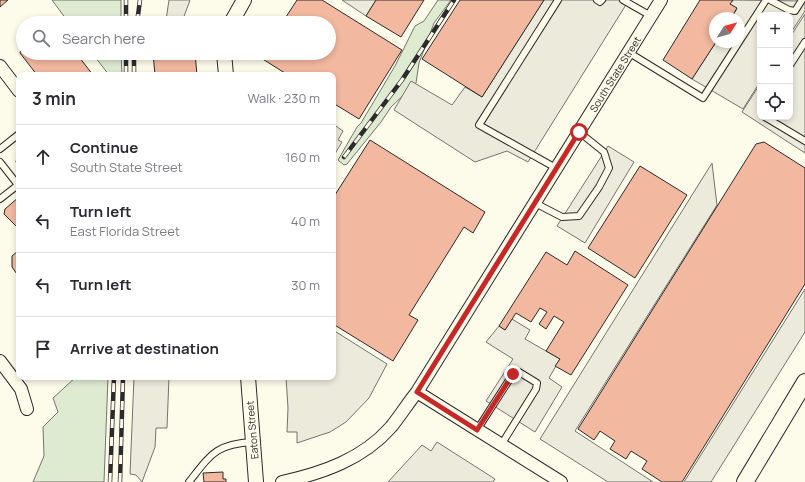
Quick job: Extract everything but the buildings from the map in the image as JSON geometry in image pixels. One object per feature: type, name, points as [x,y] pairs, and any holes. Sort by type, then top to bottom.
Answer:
[{"type":"main road","points":[[745,482],[805,382]]},
{"type":"street","points":[[234,16],[244,0]]},
{"type":"street","name":"South State Street","points":[[282,482],[328,470],[364,450],[379,439],[391,426],[417,392],[661,0]]},
{"type":"street","points":[[225,60],[226,72]]},
{"type":"street","points":[[0,66],[16,86]]},
{"type":"street","points":[[0,361],[21,389],[27,409]]},
{"type":"street","name":"Eaton Street","points":[[248,380],[256,482]]},
{"type":"street","points":[[417,392],[561,482]]},
{"type":"lane","points":[[556,168],[479,125],[558,0]]},
{"type":"lane","points":[[597,0],[600,2],[602,0]]},
{"type":"lane","points":[[623,0],[651,16]]},
{"type":"lane","points":[[745,33],[766,0]]},
{"type":"lane","points":[[770,0],[789,10],[795,11],[802,0]]},
{"type":"lane","points":[[793,61],[805,42]]},
{"type":"lane","points":[[628,52],[703,98],[735,48]]},
{"type":"lane","points":[[770,120],[805,141]]},
{"type":"lane","points":[[535,202],[562,217],[579,216],[599,187],[609,168],[608,160],[604,152],[579,132]]},
{"type":"lane","points":[[0,149],[16,136]]},
{"type":"lane","points":[[0,162],[16,182]]},
{"type":"lane","points":[[0,199],[16,187]]},
{"type":"lane","points":[[477,430],[513,374],[519,372],[537,383],[536,389],[501,445]]},
{"type":"lane","points":[[189,482],[214,452],[234,444],[253,442]]},
{"type":"green space","points":[[52,0],[121,0],[121,16],[64,16]]},
{"type":"green space","points":[[438,0],[451,0],[434,23],[419,63],[416,83],[391,107],[381,122],[347,164],[344,165],[338,160],[395,66],[415,26],[424,21]]},
{"type":"green space","points":[[97,60],[121,60],[122,72],[107,72]]},
{"type":"green space","points":[[73,380],[108,380],[104,482],[33,482],[44,456],[43,427],[58,412],[53,398]]},
{"type":"shaded area","points":[[169,0],[190,0],[184,16],[167,16]]},
{"type":"shaded area","points":[[342,0],[376,0],[366,16]]},
{"type":"shaded area","points":[[544,0],[629,0],[528,162],[507,151],[475,162],[394,110],[411,81],[452,105],[465,87],[482,97]]},
{"type":"shaded area","points":[[733,0],[805,1],[805,11],[793,29],[793,12],[757,12],[757,87],[743,109],[692,79],[712,48],[745,48],[745,12],[735,12],[737,9],[730,4]]},
{"type":"shaded area","points":[[805,14],[805,153],[742,112],[757,89],[757,120],[793,120],[793,32]]},
{"type":"shaded area","points":[[336,126],[343,131],[338,140],[342,142],[336,152]]},
{"type":"shaded area","points":[[608,146],[634,162],[585,243],[557,226]]},
{"type":"shaded area","points":[[712,163],[717,205],[575,431],[653,482],[608,482],[540,439]]},
{"type":"shaded area","points":[[805,289],[805,332],[711,482],[684,482]]},
{"type":"shaded area","points":[[512,319],[530,330],[525,339],[560,359],[549,378],[562,387],[535,432],[486,401],[513,359],[486,342],[499,326],[505,330]]},
{"type":"shaded area","points":[[336,332],[387,364],[369,398],[346,422],[330,432],[297,443],[297,432],[287,432],[288,408],[286,380],[336,380]]},
{"type":"shaded area","points":[[134,380],[169,380],[167,428],[156,428],[155,447],[142,482],[136,475],[130,474]]},
{"type":"shaded area","points":[[437,442],[495,479],[493,482],[388,482],[422,445],[431,451]]},
{"type":"railway","points":[[126,0],[126,16]]},
{"type":"railway","points":[[138,16],[140,0]]},
{"type":"railway","points":[[344,157],[402,80],[454,0]]},
{"type":"railway","points":[[126,60],[126,72]]},
{"type":"railway","points":[[134,60],[134,72]]},
{"type":"railway","points":[[110,482],[114,380]]},
{"type":"railway","points":[[120,482],[123,380]]},
{"type":"route","points":[[513,374],[477,430],[417,392],[579,132]]}]
